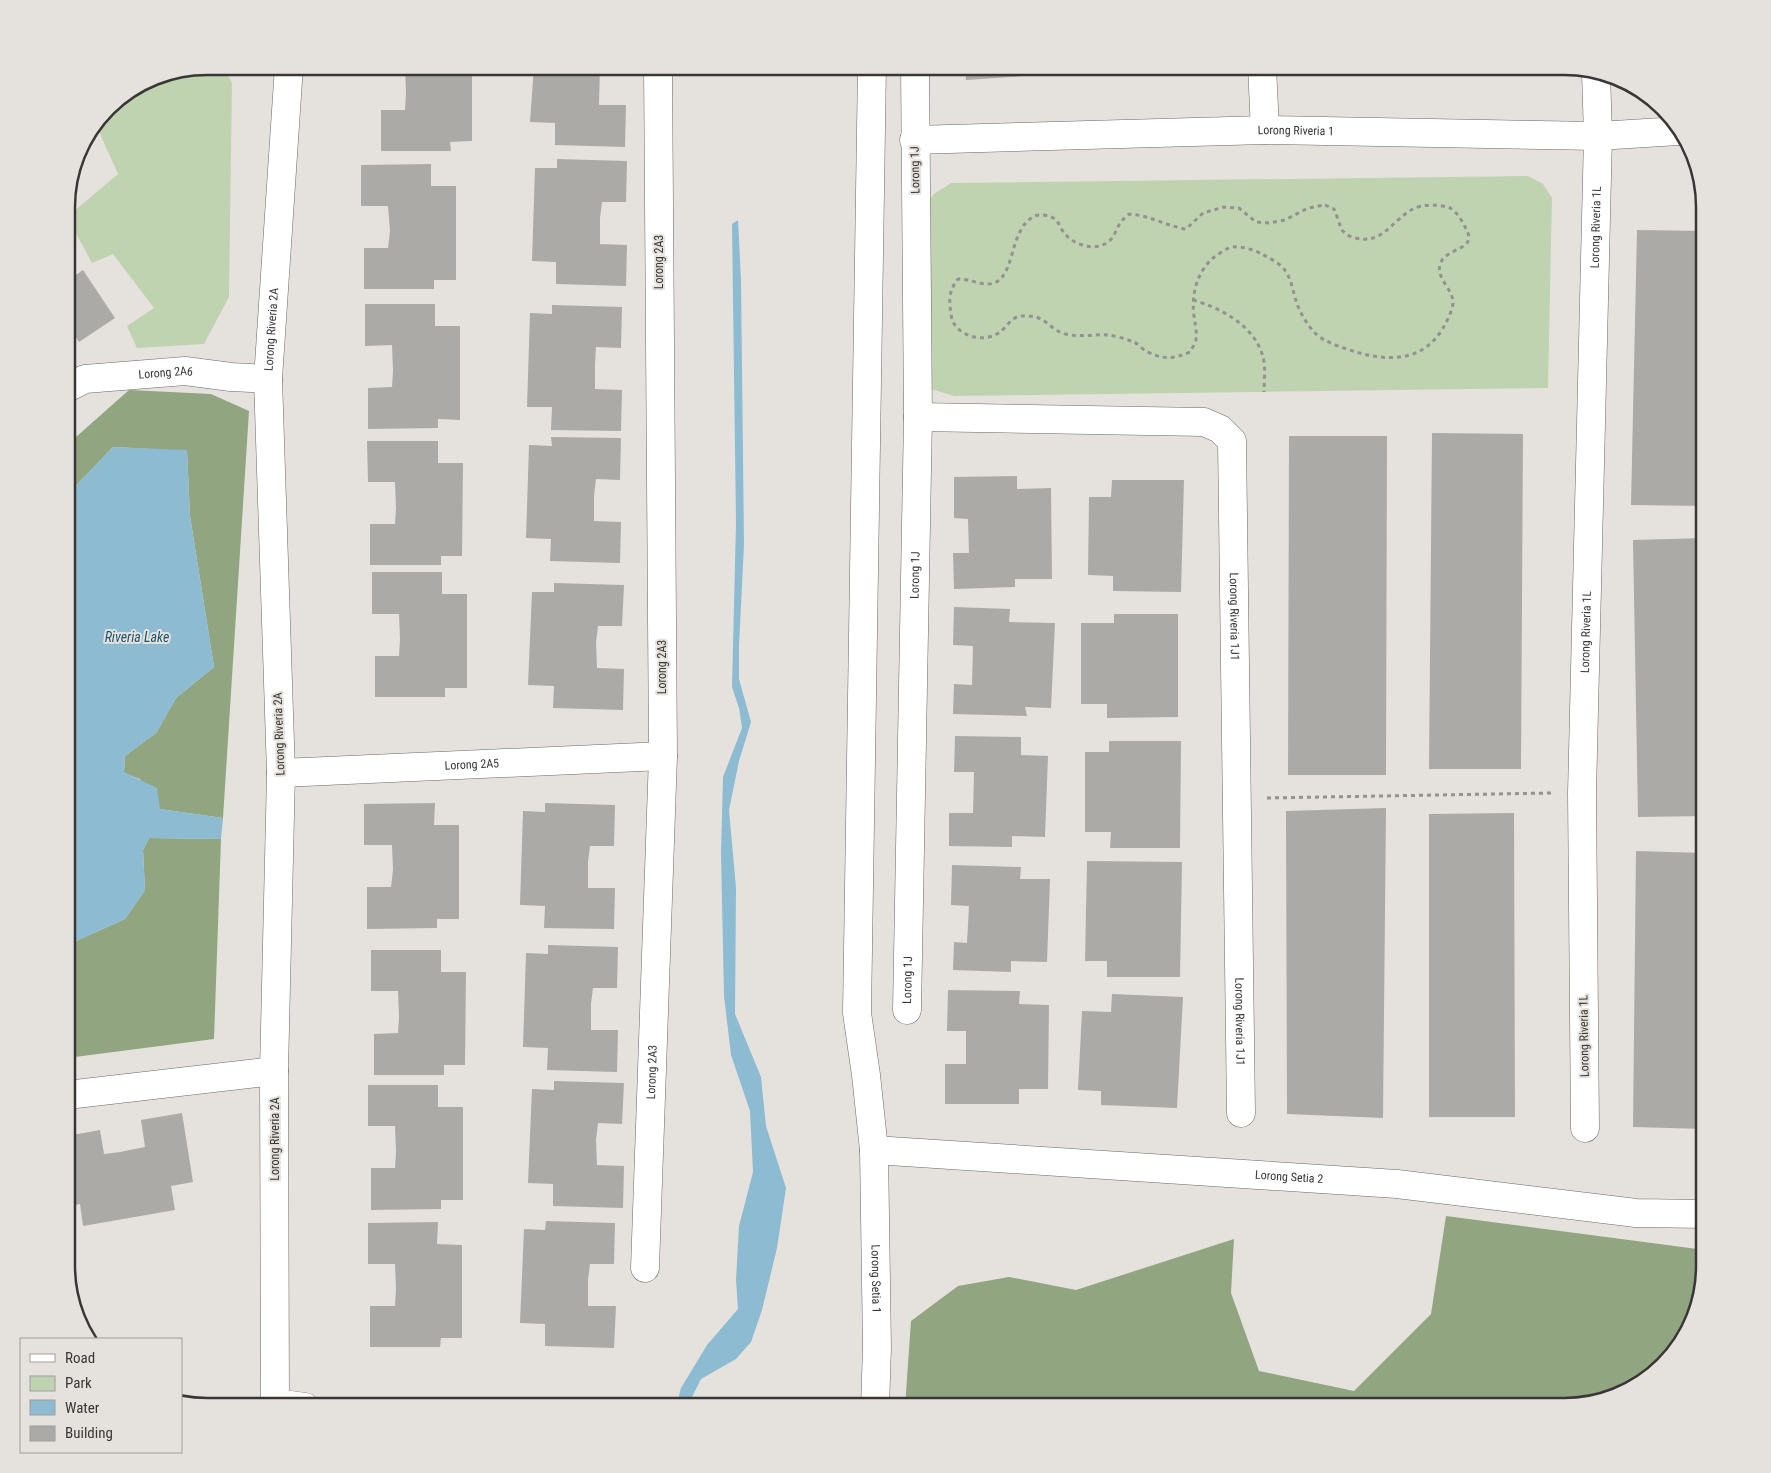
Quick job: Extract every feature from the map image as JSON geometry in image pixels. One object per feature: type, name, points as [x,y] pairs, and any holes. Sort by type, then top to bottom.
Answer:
[{"type":"street","name":"Lorong Riveria 2A","points":[[273,1398],[274,1071],[281,773],[268,379],[288,75]]},
{"type":"street","name":"Lorong 2A3","points":[[645,1268],[662,756],[658,75]]},
{"type":"street","name":"Lorong Setia 1","points":[[872,75],[857,1013],[874,1150],[875,1398]]},
{"type":"street","name":"Lorong 1J","points":[[906,1010],[918,417],[915,75]]},
{"type":"street","points":[[1262,75],[1265,130]]},
{"type":"street","name":"Lorong Riveria 1L","points":[[1585,1128],[1582,793],[1598,136],[1596,80]]},
{"type":"street","name":"Lorong Riveria 1","points":[[914,140],[1265,130],[1598,136],[1672,131]]},
{"type":"street","name":"Lorong 2A6","points":[[75,384],[85,379],[185,371],[231,377],[268,379]]},
{"type":"street","name":"Lorong Riveria 1J1","points":[[918,417],[1204,422],[1220,429],[1232,441],[1241,1113]]},
{"type":"street","name":"Lorong 2A5","points":[[281,773],[662,756]]},
{"type":"street","points":[[75,1093],[274,1071]]},
{"type":"street","name":"Lorong Setia 2","points":[[874,1150],[1397,1184],[1636,1213],[1696,1214]]},
{"type":"path","points":[[1325,205],[1334,209],[1342,231],[1362,240],[1370,240],[1383,233],[1412,209],[1433,205],[1449,208],[1457,215],[1467,230],[1469,238],[1468,242],[1461,249],[1453,250],[1444,256],[1440,263],[1439,271],[1453,303],[1448,320],[1425,348],[1407,356],[1382,358],[1368,355],[1331,342],[1316,334],[1297,304],[1284,269],[1257,252],[1245,248],[1233,247],[1221,252],[1205,266],[1198,279],[1193,300],[1196,340],[1190,352],[1176,358],[1159,356],[1145,351],[1135,343],[1122,338],[1107,335],[1076,336],[1062,333],[1045,321],[1026,315],[1014,318],[997,334],[981,338],[973,337],[956,326],[952,321],[949,297],[958,279],[968,279],[988,284],[998,283],[1004,277],[1021,228],[1027,220],[1037,215],[1047,215],[1056,220],[1066,235],[1078,244],[1093,247],[1108,242],[1120,223],[1129,214],[1138,214],[1186,229],[1204,213],[1224,207],[1240,208],[1256,222],[1269,223],[1285,220],[1308,208],[1325,205]]},
{"type":"path","points":[[1193,300],[1214,306],[1241,324],[1258,343],[1264,358],[1264,392]]},
{"type":"path","points":[[1237,798],[1582,793]]},
{"type":"green space","points":[[228,75],[232,83],[229,297],[204,344],[137,348],[127,326],[154,308],[113,254],[92,263],[75,232],[75,210],[118,174],[99,131],[120,108],[134,97],[165,82],[190,76]]},
{"type":"green space","points":[[1528,176],[1543,184],[1552,198],[1548,388],[954,396],[931,389],[922,209],[934,194],[951,183]]},
{"type":"green space","points":[[129,390],[211,394],[249,411],[223,818],[160,809],[140,779],[124,773],[125,756],[156,733],[176,698],[214,667],[190,516],[187,451],[113,447],[75,487],[75,438]]},
{"type":"green space","points":[[149,838],[221,839],[214,1039],[75,1057],[75,941],[125,919],[145,890],[143,850]]},
{"type":"green space","points":[[1446,1216],[1696,1249],[1696,1274],[1693,1292],[1689,1308],[1674,1339],[1651,1365],[1637,1376],[1606,1391],[1581,1397],[906,1398],[911,1321],[958,1286],[1009,1277],[1076,1290],[1234,1239],[1231,1293],[1259,1371],[1354,1391],[1431,1314]]},
{"type":"water","points":[[738,220],[741,280],[744,544],[739,679],[751,722],[739,761],[729,810],[736,888],[735,1014],[761,1077],[766,1126],[786,1188],[777,1248],[762,1310],[751,1342],[736,1359],[701,1379],[692,1398],[678,1398],[681,1388],[707,1345],[738,1309],[736,1280],[739,1226],[753,1172],[750,1111],[731,1055],[724,996],[721,853],[723,777],[742,728],[739,708],[732,687],[736,523],[732,224]]},
{"type":"water","name":"Riveria Lake","points":[[113,447],[187,450],[190,516],[214,667],[176,698],[156,733],[125,756],[124,772],[157,788],[160,809],[223,818],[221,839],[149,838],[143,850],[145,890],[125,919],[75,941],[75,487]]},
{"type":"building","points":[[405,75],[472,75],[472,141],[450,142],[451,151],[381,151],[381,110],[405,110]]},
{"type":"building","points":[[533,75],[600,75],[599,105],[626,105],[625,147],[555,145],[555,123],[530,122]]},
{"type":"building","points":[[966,75],[1039,75],[966,80]]},
{"type":"building","points":[[557,159],[627,161],[626,202],[602,202],[600,218],[600,244],[627,245],[626,286],[556,284],[556,262],[532,261],[535,168],[557,168]]},
{"type":"building","points":[[431,164],[431,186],[456,186],[456,280],[434,280],[434,289],[364,289],[364,248],[388,248],[390,231],[388,206],[361,206],[361,165]]},
{"type":"building","points":[[1637,230],[1696,231],[1696,506],[1631,505]]},
{"type":"building","points":[[83,270],[115,318],[79,342],[75,336],[75,276]]},
{"type":"building","points":[[365,304],[435,304],[435,326],[460,326],[460,420],[438,419],[438,428],[368,429],[368,388],[392,387],[393,371],[392,345],[365,346]]},
{"type":"building","points":[[552,305],[622,307],[621,348],[596,347],[595,364],[595,389],[622,390],[621,431],[551,430],[552,407],[527,407],[530,313],[552,314]]},
{"type":"building","points":[[1432,433],[1523,434],[1521,769],[1429,769]]},
{"type":"building","points":[[1289,436],[1387,436],[1386,775],[1288,775]]},
{"type":"building","points":[[551,437],[621,438],[620,480],[596,479],[594,496],[594,521],[621,522],[620,563],[550,561],[551,539],[526,538],[529,445],[552,446]]},
{"type":"building","points":[[367,441],[438,441],[438,463],[463,463],[462,556],[441,556],[441,565],[370,565],[370,524],[395,524],[396,508],[395,482],[368,482]]},
{"type":"building","points":[[1017,476],[1017,489],[1051,488],[1052,579],[1015,579],[1015,587],[954,589],[953,553],[969,553],[968,519],[954,518],[954,477]]},
{"type":"building","points":[[1112,480],[1184,480],[1181,592],[1113,591],[1113,576],[1088,575],[1089,497],[1111,497]]},
{"type":"building","points":[[1696,538],[1696,816],[1638,817],[1633,540]]},
{"type":"building","points":[[372,572],[442,572],[442,594],[467,594],[467,688],[445,688],[445,697],[375,697],[375,656],[399,656],[400,639],[399,614],[372,614]]},
{"type":"building","points":[[554,583],[624,585],[622,626],[598,626],[596,642],[597,668],[624,669],[623,710],[553,708],[554,686],[528,685],[532,592],[554,592]]},
{"type":"building","points":[[954,607],[1010,609],[1009,622],[1055,623],[1051,708],[1025,707],[1027,716],[953,714],[954,684],[972,685],[973,646],[953,645]]},
{"type":"building","points":[[1114,614],[1178,614],[1178,717],[1107,718],[1107,704],[1081,704],[1081,623],[1114,623]]},
{"type":"building","points":[[955,736],[1021,737],[1021,755],[1048,756],[1045,837],[1012,836],[1012,847],[949,846],[949,813],[973,813],[974,772],[954,772]]},
{"type":"building","points":[[1109,741],[1181,741],[1180,848],[1110,848],[1111,832],[1085,832],[1085,752],[1109,752]]},
{"type":"building","points":[[435,803],[434,825],[459,825],[459,919],[437,919],[437,928],[367,929],[367,887],[391,887],[393,870],[392,845],[364,845],[364,804]]},
{"type":"building","points":[[545,803],[615,805],[614,846],[590,846],[588,862],[588,888],[615,888],[614,929],[544,928],[545,906],[520,905],[523,811],[545,812]]},
{"type":"building","points":[[1386,808],[1383,1118],[1287,1114],[1286,811]]},
{"type":"building","points":[[1514,813],[1515,1117],[1429,1117],[1429,814]]},
{"type":"building","points":[[1636,851],[1696,853],[1696,1129],[1633,1127]]},
{"type":"building","points":[[1087,861],[1182,862],[1180,977],[1107,977],[1107,961],[1085,961]]},
{"type":"building","points":[[952,865],[1021,867],[1020,879],[1050,879],[1047,962],[1011,961],[1011,972],[953,970],[954,942],[967,943],[969,906],[951,905]]},
{"type":"building","points":[[548,945],[618,947],[617,988],[593,988],[591,1004],[591,1030],[618,1030],[617,1072],[547,1070],[548,1048],[523,1047],[526,953],[548,954]]},
{"type":"building","points":[[371,950],[441,950],[441,972],[466,972],[465,1065],[444,1065],[444,1075],[374,1075],[374,1034],[398,1033],[399,1017],[398,991],[371,991]]},
{"type":"building","points":[[948,990],[1020,991],[1019,1004],[1049,1005],[1048,1089],[1019,1089],[1019,1104],[945,1104],[945,1064],[966,1064],[966,1031],[947,1031]]},
{"type":"building","points":[[1112,994],[1183,997],[1177,1108],[1101,1105],[1101,1091],[1078,1090],[1082,1011],[1111,1012]]},
{"type":"building","points":[[554,1081],[624,1083],[622,1124],[598,1123],[596,1140],[597,1165],[624,1166],[623,1208],[553,1206],[553,1184],[528,1183],[532,1089],[554,1090]]},
{"type":"building","points":[[368,1085],[438,1085],[438,1107],[463,1107],[463,1200],[441,1200],[441,1209],[371,1210],[371,1168],[395,1168],[396,1152],[395,1126],[368,1126]]},
{"type":"building","points":[[182,1113],[193,1182],[171,1186],[175,1210],[83,1226],[80,1204],[75,1205],[75,1135],[100,1130],[104,1154],[145,1147],[141,1120]]},
{"type":"building","points":[[546,1221],[615,1223],[614,1264],[590,1264],[588,1280],[588,1306],[616,1306],[614,1348],[545,1346],[545,1324],[520,1323],[524,1229],[545,1230]]},
{"type":"building","points":[[438,1222],[437,1244],[462,1245],[462,1338],[441,1338],[440,1347],[370,1347],[370,1306],[395,1306],[396,1289],[395,1264],[368,1264],[368,1223]]}]
